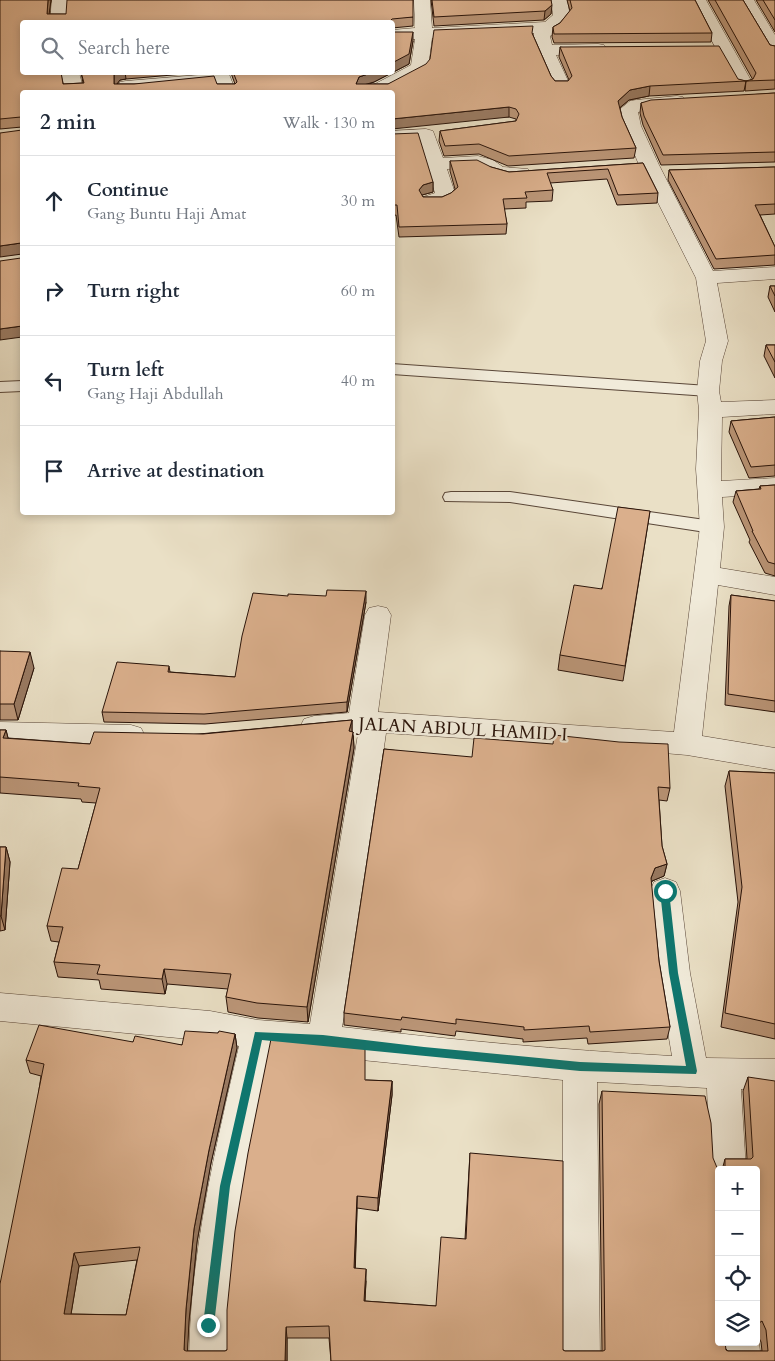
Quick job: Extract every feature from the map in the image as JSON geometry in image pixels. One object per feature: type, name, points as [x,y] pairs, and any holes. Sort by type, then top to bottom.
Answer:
[{"type":"street","points":[[58,20],[60,0]]},
{"type":"street","points":[[374,90],[419,68],[424,33],[422,0]]},
{"type":"street","points":[[559,0],[562,16],[541,35],[561,85]]},
{"type":"street","points":[[698,0],[745,94]]},
{"type":"street","points":[[746,0],[772,40]]},
{"type":"street","points":[[395,35],[552,27]]},
{"type":"street","points":[[546,50],[618,49]]},
{"type":"street","points":[[705,49],[724,49]]},
{"type":"street","points":[[71,75],[74,90]]},
{"type":"street","points":[[126,90],[126,86],[223,78],[226,90]]},
{"type":"street","points":[[687,744],[712,528],[708,469],[709,400],[711,361],[716,341],[706,278],[644,168],[628,110],[636,105],[649,102],[694,101]]},
{"type":"street","points":[[395,136],[435,134],[436,164],[446,196],[430,201]]},
{"type":"street","points":[[436,164],[478,162],[486,164],[498,173],[537,172]]},
{"type":"street","points":[[644,168],[677,172]]},
{"type":"street","points":[[706,278],[775,274]]},
{"type":"street","points":[[709,400],[775,407]]},
{"type":"street","points":[[710,490],[775,486]]},
{"type":"street","points":[[706,574],[775,586]]},
{"type":"street","points":[[323,1040],[334,984],[368,722],[378,616]]},
{"type":"street","name":"JALAN ABDUL HAMID I","points":[[293,729],[368,722],[582,735],[687,744],[775,759]]},
{"type":"street","points":[[0,733],[156,736]]},
{"type":"street","points":[[665,891],[674,973],[708,1073],[727,1166]]},
{"type":"street","points":[[0,1007],[210,1026],[258,1035],[580,1066],[708,1073],[775,1074]]},
{"type":"street","points":[[208,1361],[208,1325],[225,1186],[258,1035]]},
{"type":"street","points":[[580,1066],[581,1361]]},
{"type":"street","points":[[740,1346],[742,1361]]},
{"type":"lane","points":[[395,369],[709,400]]},
{"type":"lane","points":[[0,387],[20,386]]},
{"type":"lane","points":[[451,497],[510,497],[712,528]]},
{"type":"building","points":[[0,0],[48,0],[47,14],[66,14],[67,0],[413,0],[413,17],[391,20],[20,20],[20,75],[62,75],[63,84],[84,83],[82,75],[114,75],[114,84],[134,84],[214,76],[217,84],[235,84],[237,82],[234,75],[365,75],[359,77],[356,84],[388,84],[426,64],[430,59],[434,30],[533,26],[532,33],[555,81],[568,81],[572,76],[560,47],[719,46],[738,79],[746,81],[650,86],[630,90],[618,101],[622,117],[636,148],[509,156],[479,144],[445,146],[440,131],[516,121],[519,114],[516,109],[509,107],[395,119],[395,90],[20,90],[20,117],[0,119]]},
{"type":"building","points":[[432,0],[551,0],[552,5],[545,11],[434,17]]},
{"type":"building","points":[[570,0],[695,0],[712,33],[554,34],[553,27],[560,23],[572,8]]},
{"type":"building","points":[[715,0],[743,0],[770,45],[775,46],[775,80],[746,81],[753,79],[756,73]]},
{"type":"building","points":[[763,0],[775,0],[775,20]]},
{"type":"building","points":[[395,32],[413,32],[409,54],[395,61]]},
{"type":"building","points":[[775,93],[775,152],[663,155],[644,116],[641,103],[651,100]]},
{"type":"building","points":[[20,130],[20,243],[0,246],[0,133]]},
{"type":"building","points":[[418,133],[433,182],[423,185],[419,190],[423,197],[442,197],[458,187],[450,161],[477,160],[491,167],[509,172],[643,163],[658,193],[618,195],[608,169],[547,173],[553,190],[525,192],[527,198],[503,199],[507,224],[399,227],[397,205],[395,205],[395,134]]},
{"type":"building","points":[[775,167],[775,204],[755,205],[775,247],[775,255],[716,259],[669,170]]},
{"type":"building","points":[[20,258],[20,326],[0,329],[0,261]]},
{"type":"building","points":[[770,286],[775,286],[775,296]]},
{"type":"building","points":[[766,345],[775,345],[775,362]]},
{"type":"building","points":[[775,417],[775,465],[751,467],[731,421]]},
{"type":"building","points":[[775,485],[775,564],[768,562],[752,531],[736,491],[761,489],[760,486]]},
{"type":"building","points":[[618,507],[650,511],[625,666],[560,655],[574,585],[602,589]]},
{"type":"building","points":[[327,590],[366,591],[347,702],[204,714],[102,712],[117,662],[169,666],[168,672],[235,677],[242,636],[253,593],[288,596],[288,594],[326,596]]},
{"type":"building","points":[[731,595],[775,601],[775,701],[728,694]]},
{"type":"building","points":[[0,651],[30,652],[14,704],[0,704]]},
{"type":"building","points":[[352,720],[349,731],[353,732],[307,1007],[257,1003],[226,997],[231,974],[164,969],[162,979],[97,974],[100,965],[54,962],[63,927],[47,926],[62,868],[78,869],[100,788],[78,786],[79,783],[0,777],[0,730],[6,730],[3,738],[90,744],[94,732],[203,734]]},
{"type":"building","points":[[554,735],[619,742],[668,744],[670,788],[658,787],[662,846],[667,864],[655,868],[651,878],[659,961],[670,1027],[590,1032],[589,1026],[524,1030],[524,1027],[456,1019],[456,1024],[402,1017],[401,1020],[344,1013],[384,749],[472,757],[474,738],[553,744]]},
{"type":"building","points":[[729,771],[775,773],[775,1024],[725,1013],[742,887]]},
{"type":"building","points":[[0,847],[6,847],[1,916],[0,916]]},
{"type":"building","points":[[39,1025],[133,1042],[135,1036],[182,1045],[185,1031],[218,1033],[219,1031],[235,1034],[209,1150],[194,1229],[186,1309],[184,1350],[186,1351],[227,1350],[227,1310],[235,1231],[248,1153],[271,1039],[365,1048],[365,1080],[392,1081],[378,1198],[357,1196],[354,1268],[366,1269],[364,1301],[436,1306],[441,1237],[466,1239],[470,1153],[563,1161],[563,1350],[565,1351],[605,1350],[602,1091],[705,1096],[711,1123],[713,1158],[716,1166],[715,1346],[726,1346],[728,1351],[768,1351],[766,1330],[762,1321],[760,1322],[760,1166],[725,1166],[725,1159],[751,1159],[753,1157],[748,1077],[775,1081],[775,1361],[331,1361],[329,1326],[286,1327],[285,1361],[0,1361],[0,1284],[44,1064],[26,1060]],"holes":[[[140,1247],[126,1315],[64,1314],[74,1253]]]},
{"type":"route","points":[[208,1325],[225,1186],[258,1035],[580,1066],[692,1071],[674,973],[665,891]]}]
